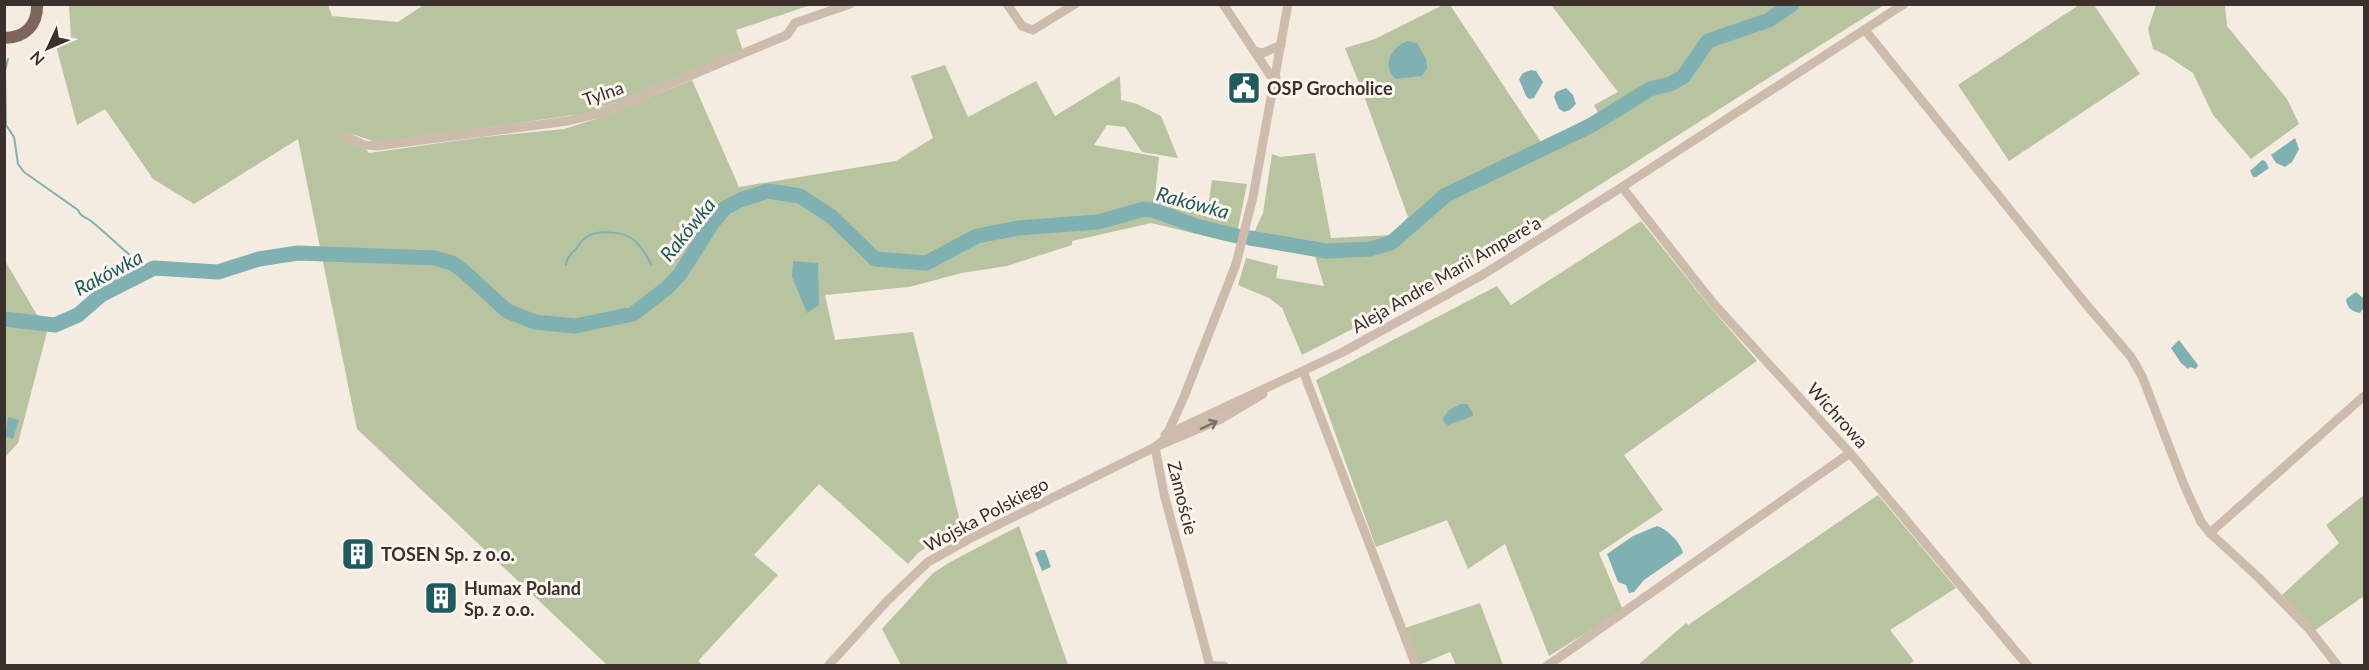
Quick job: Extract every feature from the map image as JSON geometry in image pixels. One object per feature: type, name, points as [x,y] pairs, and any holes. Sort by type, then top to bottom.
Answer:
[{"type":"main road","points":[[4,38],[18,37],[30,28],[35,20],[37,4]]},
{"type":"street","name":"Tylna","points":[[347,137],[364,145],[377,146],[568,121],[601,113],[787,35],[795,23],[850,4]]},
{"type":"street","points":[[1007,4],[1022,27],[1033,30],[1075,4]]},
{"type":"street","points":[[1223,4],[1270,75],[1276,77]]},
{"type":"street","name":"Zamoście","points":[[1211,666],[1164,494],[1155,447],[1169,430],[1180,406],[1231,280],[1247,226],[1288,4]]},
{"type":"street","name":"Aleja Andre Marii Ampere'a","points":[[1155,447],[1221,419],[1283,382],[1484,274],[1622,188],[1904,4]]},
{"type":"street","points":[[1865,30],[2131,357],[2146,385],[2201,522],[2300,621],[2338,666]]},
{"type":"street","points":[[1254,51],[1263,53],[1281,45]]},
{"type":"street","name":"Wichrowa","points":[[1622,188],[1713,303],[1850,453],[2028,666]]},
{"type":"street","points":[[1304,371],[1416,666]]},
{"type":"street","name":"Aleja Andre Marii Ampere'a","points":[[1155,447],[1176,430],[1194,420],[1283,382]]},
{"type":"street","points":[[2210,533],[2364,396]]},
{"type":"street","points":[[1180,406],[1184,416],[1194,420]]},
{"type":"street","name":"Wojska Polskiego","points":[[828,666],[888,600],[928,562],[1155,447]]},
{"type":"street","points":[[1547,666],[1850,453]]},
{"type":"street","points":[[1211,666],[1224,666]]},
{"type":"green space","points":[[425,4],[811,5],[736,30],[743,51],[588,113],[379,143],[352,134],[369,153],[483,137],[564,129],[599,118],[692,80],[739,187],[896,161],[933,138],[911,76],[945,65],[968,117],[1036,81],[1055,116],[1120,76],[1121,100],[1137,104],[1161,116],[1178,158],[1142,152],[1125,127],[1107,125],[1094,145],[1159,157],[1155,196],[1208,207],[1212,180],[1247,184],[1235,243],[1151,223],[1072,241],[1072,245],[1007,266],[962,273],[909,287],[825,295],[835,340],[913,332],[961,525],[918,553],[908,564],[819,484],[754,555],[778,575],[698,661],[703,665],[607,665],[357,429],[298,139],[194,204],[153,179],[105,109],[77,125],[56,46],[71,40],[69,5],[328,5],[332,16],[398,22]]},
{"type":"green space","points":[[1443,5],[1450,5],[1541,142],[1598,113],[1594,105],[1618,92],[1551,5],[1884,5],[1457,275],[1302,355],[1282,308],[1269,298],[1238,285],[1246,258],[1278,266],[1276,278],[1324,286],[1311,243],[1254,233],[1263,213],[1272,154],[1280,157],[1315,153],[1331,238],[1391,235],[1408,217],[1345,48],[1375,39]]},
{"type":"green space","points":[[2079,5],[2094,5],[2140,74],[2009,161],[1958,85]]},
{"type":"green space","points":[[2156,5],[2225,5],[2227,26],[2287,99],[2299,124],[2251,159],[2213,115],[2193,73],[2153,49],[2148,29]]},
{"type":"green space","points":[[1641,221],[1757,361],[1624,455],[1663,510],[1599,553],[1623,610],[1549,656],[1505,544],[1468,569],[1447,520],[1376,547],[1316,380],[1497,286],[1511,305]]},
{"type":"green space","points":[[4,259],[47,332],[18,443],[6,456]]},
{"type":"green space","points":[[1878,495],[1956,588],[1890,630],[1914,661],[1908,665],[1638,665],[1686,623],[1688,625]]},
{"type":"green space","points":[[2364,495],[2364,596],[2314,631],[2282,595],[2339,543],[2326,525]]},
{"type":"green space","points":[[1019,526],[1068,665],[901,665],[882,629],[933,573]]},
{"type":"green space","points":[[1480,603],[1503,665],[1456,665],[1450,652],[1419,665],[1405,628]]},
{"type":"water","points":[[1407,41],[1417,43],[1426,59],[1427,69],[1422,76],[1396,79],[1389,69],[1390,58],[1396,48]]},
{"type":"water","points":[[1536,71],[1543,82],[1534,98],[1529,99],[1519,79],[1523,73]]},
{"type":"water","points":[[1566,88],[1573,95],[1576,104],[1564,112],[1559,109],[1554,97],[1556,92]]},
{"type":"water","points":[[2295,138],[2299,149],[2292,162],[2285,167],[2276,163],[2271,155]]},
{"type":"water","points":[[2262,160],[2269,168],[2253,177],[2250,171]]},
{"type":"water","points":[[793,261],[818,263],[819,305],[807,313],[792,277]]},
{"type":"water","points":[[2356,292],[2363,298],[2364,307],[2360,313],[2350,309],[2347,305],[2346,299]]},
{"type":"water","points":[[2179,340],[2198,365],[2196,369],[2190,367],[2188,369],[2171,348]]},
{"type":"water","points":[[1461,404],[1467,404],[1473,416],[1448,425],[1444,423],[1443,418],[1449,410]]},
{"type":"water","points":[[8,417],[19,420],[13,439],[5,436]]},
{"type":"water","points":[[1657,526],[1673,537],[1683,553],[1644,580],[1634,592],[1629,593],[1626,585],[1618,582],[1607,554],[1633,536]]},
{"type":"water","points":[[1045,550],[1051,567],[1042,571],[1035,553]]},
{"type":"waterway","name":"Rakówka","points":[[1250,238],[1326,251],[1370,249],[1391,243],[1446,195],[1590,126],[1650,89],[1670,84],[1683,77],[1708,41],[1769,20],[1792,4]]},
{"type":"waterway","points":[[8,59],[5,71],[6,125],[14,137],[18,164],[24,172],[78,210],[82,216],[149,270]]},
{"type":"waterway","name":"Rakówka","points":[[4,319],[55,325],[78,315],[101,295],[154,268],[218,272],[259,259],[298,253],[435,258],[452,263],[461,269],[507,311],[535,322],[575,326],[633,314],[667,288],[680,274],[713,222],[725,208],[740,200],[768,191],[800,196],[832,217],[875,259],[926,263],[977,236],[1018,228],[1098,222],[1144,209],[1153,210],[1196,226],[1237,236]]},
{"type":"waterway","points":[[566,265],[567,260],[585,238],[589,235],[608,232],[631,238],[642,249],[651,264]]},
{"type":"place","name":"OSP Grocholice","points":[[1244,88]]},
{"type":"place","name":"TOSEN Sp. z o.o.","points":[[358,554]]},
{"type":"place","name":"Humax Poland Sp. z o.o.","points":[[441,598]]}]
